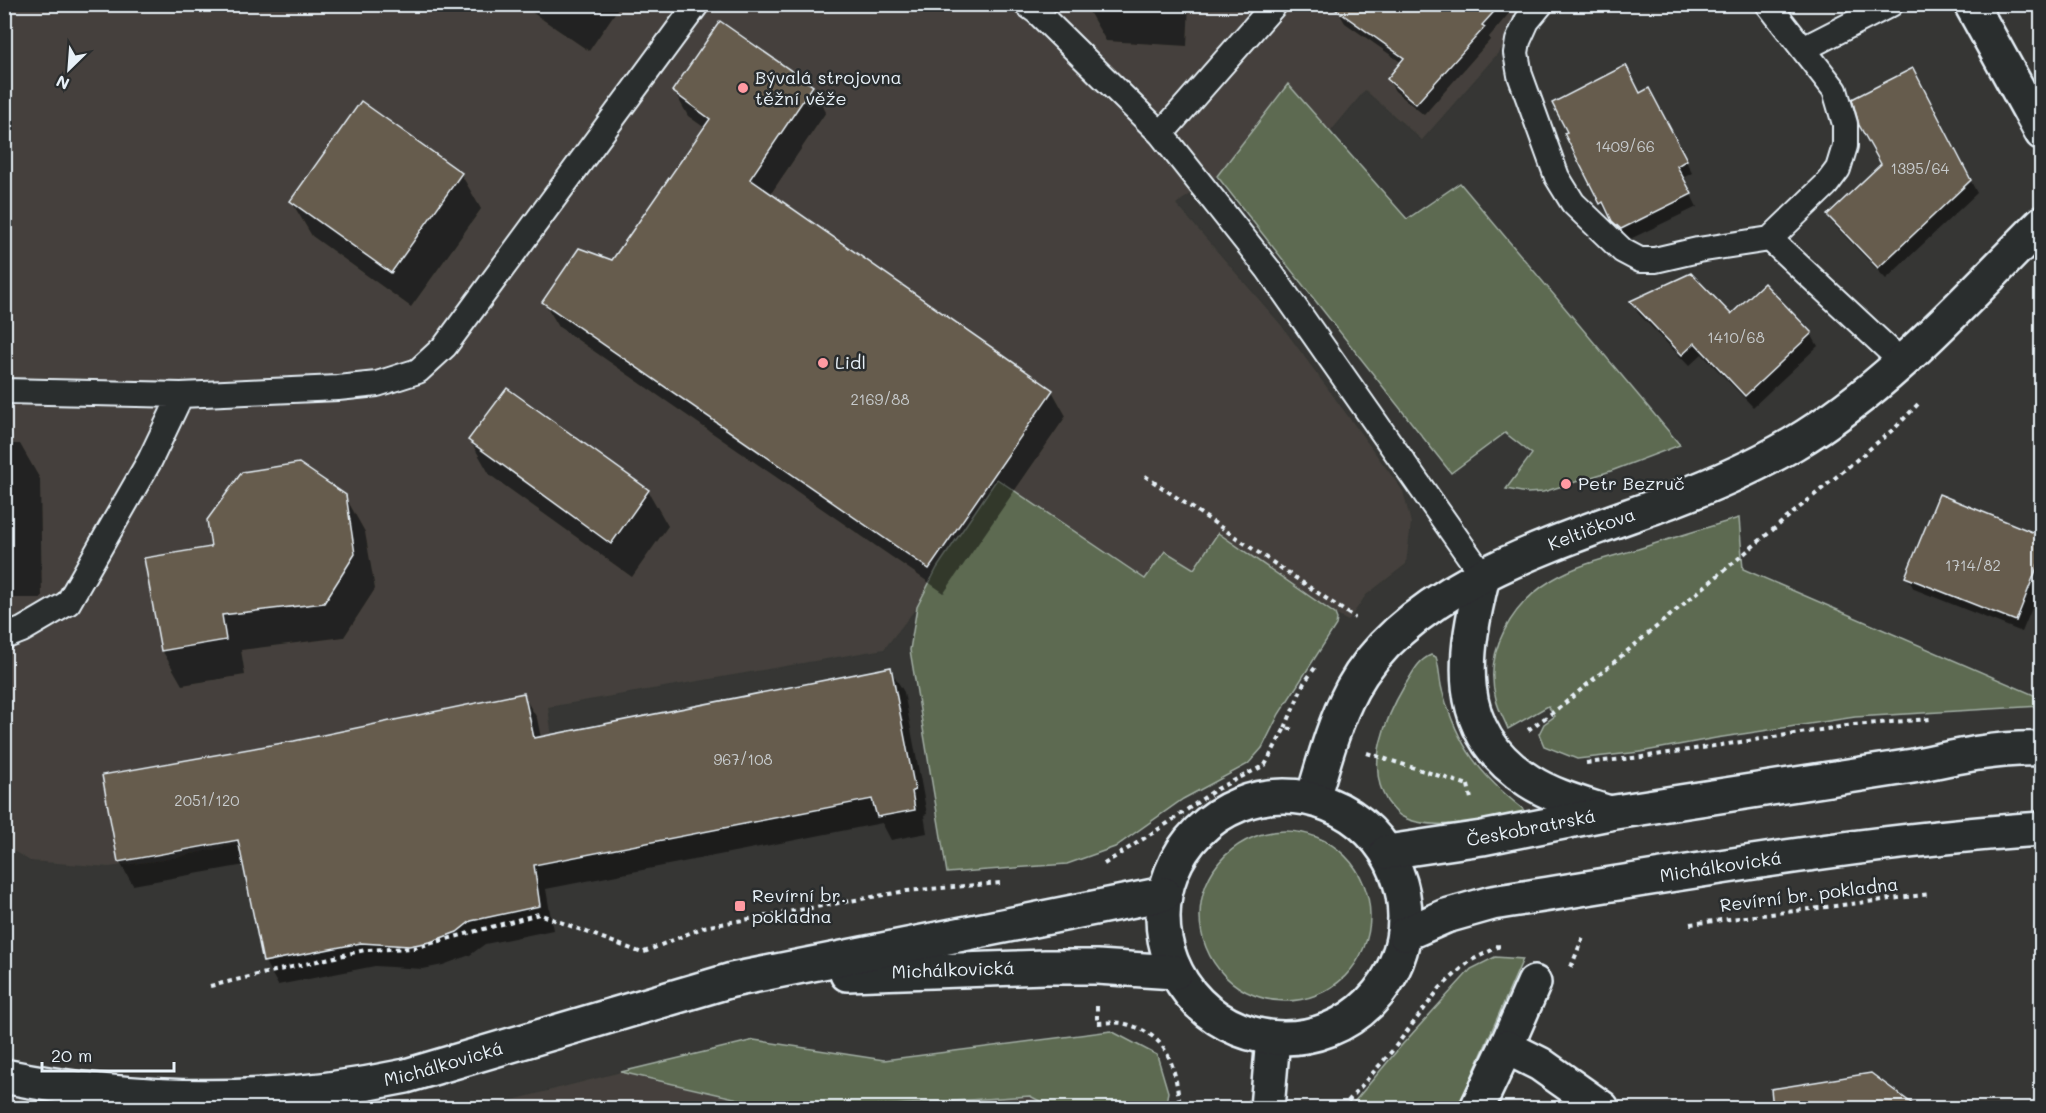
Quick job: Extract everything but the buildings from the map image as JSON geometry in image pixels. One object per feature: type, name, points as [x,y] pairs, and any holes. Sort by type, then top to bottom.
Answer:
[{"type":"street","points":[[1971,4],[2042,133]]},
{"type":"street","name":"Keltičkova","points":[[1313,798],[1330,740],[1353,688],[1379,651],[1402,628],[1425,610],[1483,576],[1546,546],[1672,501],[1754,465],[1794,443],[1865,394],[1902,362],[2042,223]]},
{"type":"street","points":[[1483,576],[1468,654],[1467,674],[1469,695],[1476,718],[1498,755],[1513,770],[1530,782],[1568,799],[1609,813]]},
{"type":"street","name":"Českobratrská","points":[[1387,852],[1482,838],[1675,802],[1970,755],[2042,749]]},
{"type":"street","points":[[1278,795],[1313,798],[1354,817],[1372,833],[1387,852],[1399,878],[1405,905],[1405,934],[1397,963],[1382,989],[1361,1011],[1336,1026],[1308,1036],[1273,1038],[1253,1034],[1208,1012],[1190,994],[1175,972],[1163,934],[1164,894],[1174,864],[1186,845],[1192,836],[1216,815],[1246,801],[1278,795]]},
{"type":"street","name":"Michálkovická","points":[[1405,934],[1446,916],[1492,903],[1817,853],[1973,834],[2042,829]]},
{"type":"street","name":"Michálkovická","points":[[4,1076],[143,1095],[232,1096],[320,1091],[406,1076],[732,980],[1164,894]]},
{"type":"street","name":"Michálkovická","points":[[732,980],[1045,967],[1097,967],[1175,972]]},
{"type":"street","points":[[1478,1108],[1534,983]]},
{"type":"street","points":[[1267,1108],[1273,1038]]},
{"type":"street","points":[[1506,1047],[1540,1064],[1602,1108]]},
{"type":"lane","points":[[4,391],[181,395],[338,388],[377,384],[418,371],[445,346],[697,4]]},
{"type":"lane","points":[[1026,4],[1037,12],[1161,134],[1268,269],[1483,576]]},
{"type":"lane","points":[[1161,134],[1275,4]]},
{"type":"lane","points":[[1541,4],[1527,21],[1518,41],[1516,53],[1520,75],[1557,177],[1573,203],[1623,251],[1640,260],[1655,260],[1698,250],[1770,240],[1827,185],[1838,169],[1845,146],[1845,124],[1835,90],[1768,4]]},
{"type":"lane","points":[[1803,49],[1891,4]]},
{"type":"lane","points":[[1770,240],[1902,362]]},
{"type":"lane","points":[[4,637],[22,630],[68,603],[150,460],[181,395]]},
{"type":"path","points":[[1530,739],[1525,733],[1559,708],[1896,427],[1928,395]]},
{"type":"path","points":[[1145,476],[1354,618]]},
{"type":"path","points":[[1576,764],[1642,758],[1853,725],[1936,719]]},
{"type":"path","points":[[1103,865],[1168,824],[1215,790],[1265,765],[1285,728],[1330,740],[1468,785],[1498,755]]},
{"type":"path","points":[[210,986],[365,950],[414,948],[539,914],[642,953],[704,927],[906,891],[1013,882]]},
{"type":"path","name":"Revírní br. pokladna","points":[[1690,924],[1931,894]]},
{"type":"shaded area","points":[[4,5],[1540,5],[1422,140],[1365,90],[1330,132],[1288,84],[1217,176],[1176,204],[1281,325],[1403,491],[1411,523],[1406,564],[1366,595],[1348,621],[1335,614],[1193,569],[1146,579],[997,479],[937,568],[917,607],[884,649],[548,707],[557,777],[164,860],[109,867],[30,861],[5,846]]},
{"type":"shaded area","points":[[621,1072],[738,1100],[778,1108],[482,1108]]},
{"type":"shaded area","points":[[1030,1096],[1053,1108],[849,1108]]},
{"type":"green space","points":[[1288,84],[1407,219],[1460,183],[1680,445],[1611,471],[1543,492],[1527,493],[1506,489],[1532,454],[1505,433],[1451,473],[1217,176]]},
{"type":"green space","points":[[997,479],[1145,579],[1165,551],[1194,569],[1218,533],[1335,614],[1337,619],[1336,625],[1279,714],[1262,748],[1248,764],[1183,799],[1115,847],[1067,864],[947,873],[910,650],[917,607],[937,568]]},
{"type":"green space","points":[[1739,518],[1743,569],[2041,698],[2041,706],[1855,717],[1640,752],[1577,759],[1544,746],[1539,734],[1544,724],[1555,716],[1548,706],[1508,729],[1496,699],[1493,681],[1497,647],[1513,616],[1538,590],[1562,574],[1583,565]]},
{"type":"green space","points":[[1431,655],[1436,657],[1449,712],[1464,744],[1472,758],[1494,784],[1523,809],[1524,813],[1520,817],[1460,824],[1428,824],[1400,816],[1387,801],[1378,773],[1378,757],[1385,727],[1413,672],[1422,661]]},
{"type":"green space","points":[[1285,831],[1302,832],[1318,837],[1333,845],[1345,856],[1356,868],[1364,883],[1369,899],[1369,933],[1364,949],[1356,964],[1345,976],[1333,987],[1318,995],[1302,1000],[1285,1001],[1268,1000],[1252,995],[1237,987],[1225,976],[1214,964],[1206,949],[1201,933],[1200,916],[1201,899],[1206,883],[1214,868],[1225,856],[1237,845],[1252,837],[1268,832]]},
{"type":"green space","points":[[1495,957],[1523,959],[1458,1108],[1349,1108],[1401,1046],[1471,969]]},
{"type":"green space","points":[[1111,1031],[1157,1055],[1168,1092],[1165,1108],[1053,1108],[1030,1096],[849,1108],[778,1108],[621,1072],[754,1040],[884,1060]]},
{"type":"place","name":"Bývalá strojovna těžní věže","points":[[743,88]]},
{"type":"place","name":"Lidl","points":[[823,363]]},
{"type":"place","name":"Petr Bezruč","points":[[1566,484]]},
{"type":"place","name":"Revírní br. pokladna","points":[[740,906]]}]
